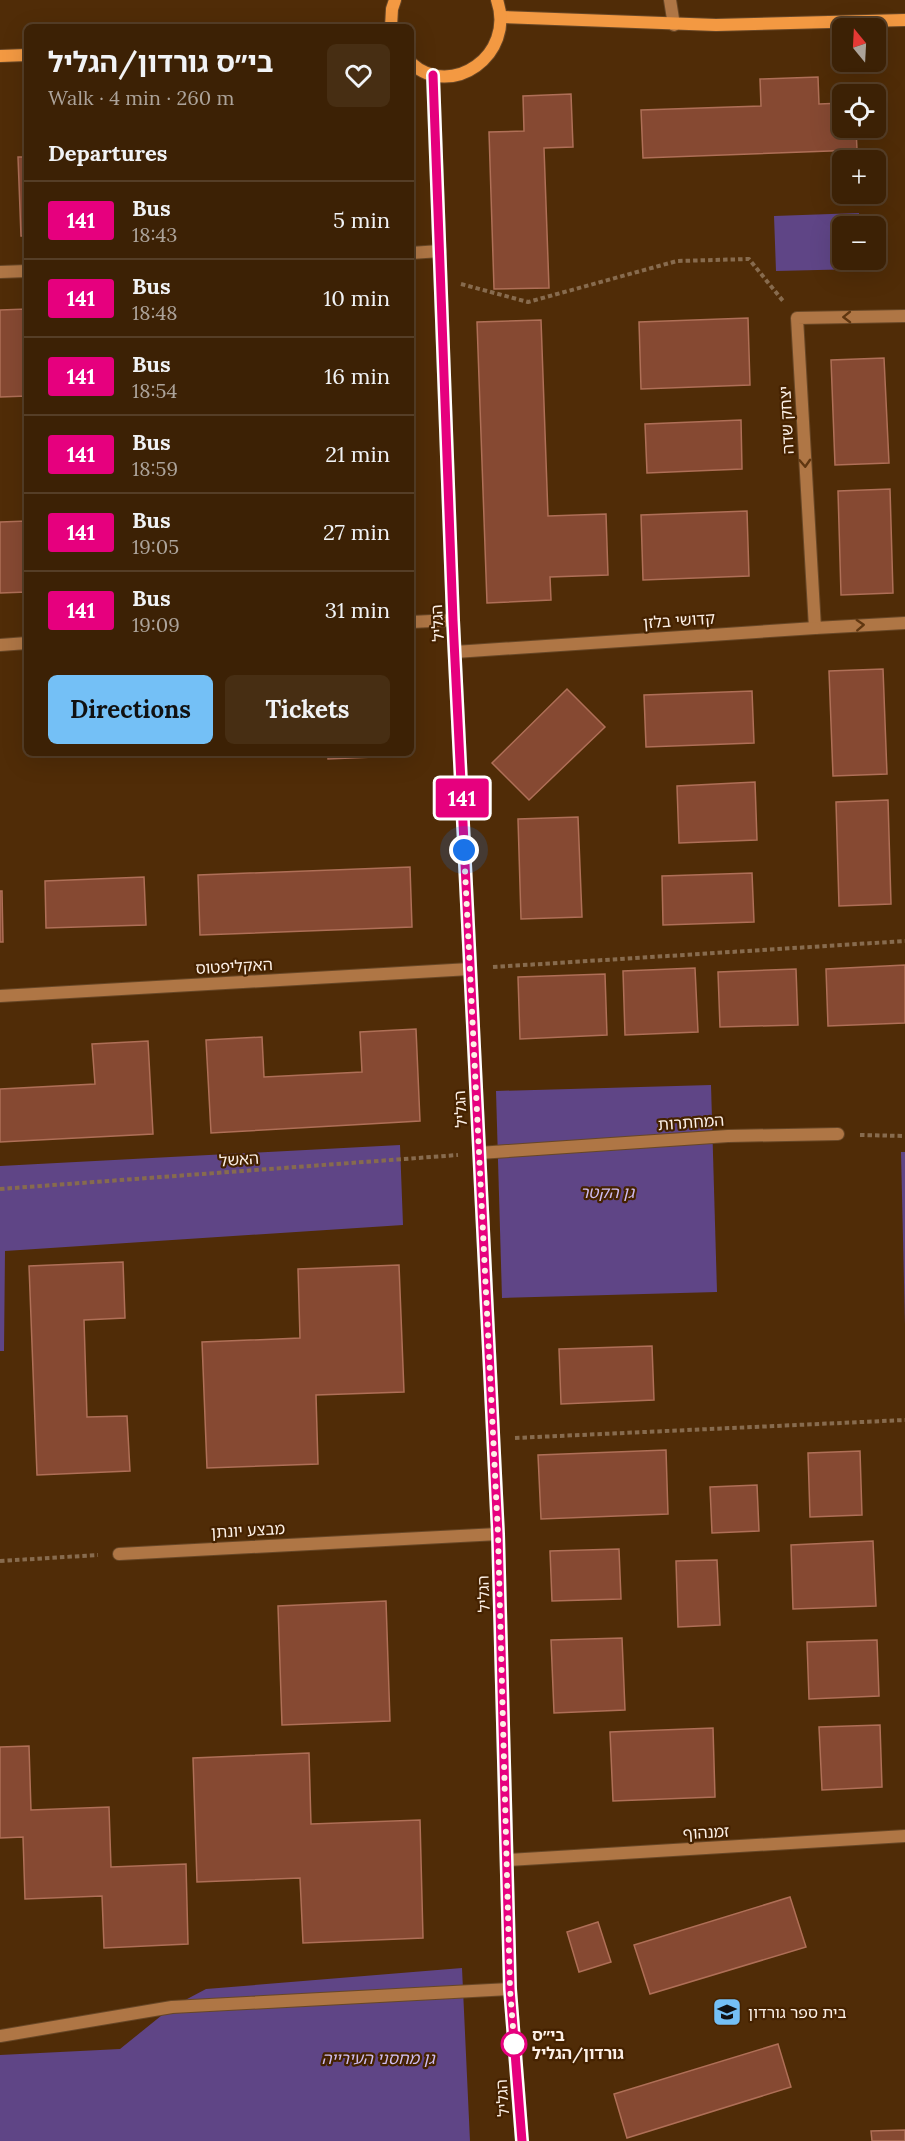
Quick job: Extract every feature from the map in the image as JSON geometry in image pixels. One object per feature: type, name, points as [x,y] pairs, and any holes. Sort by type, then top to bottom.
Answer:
[{"type":"street","points":[[391,24],[395,0]]},
{"type":"street","points":[[414,66],[433,75],[450,76],[467,72],[482,63],[493,50],[500,34],[501,17],[497,0]]},
{"type":"street","points":[[670,0],[674,24]]},
{"type":"street","points":[[501,17],[674,24],[905,20]]},
{"type":"street","points":[[0,56],[24,55]]},
{"type":"street","name":"הגליל","points":[[433,75],[453,620],[498,1534],[510,1989],[522,2141]]},
{"type":"street","points":[[414,252],[440,251]]},
{"type":"street","points":[[0,272],[24,271]]},
{"type":"street","points":[[797,318],[905,316]]},
{"type":"street","name":"יצחק שדה","points":[[797,318],[815,628]]},
{"type":"street","points":[[414,622],[453,620]]},
{"type":"street","name":"קדושי בלזן","points":[[455,652],[905,623]]},
{"type":"street","points":[[0,645],[24,643]]},
{"type":"street","name":"האקליפטוס","points":[[0,996],[470,969]]},
{"type":"street","name":"המחתרות","points":[[479,1153],[728,1136],[838,1134]]},
{"type":"street","name":"מבצע יונתן","points":[[119,1554],[498,1534]]},
{"type":"street","name":"זמנהוף","points":[[508,1860],[905,1836]]},
{"type":"street","points":[[0,2036],[172,2007],[510,1989]]},
{"type":"path","points":[[441,279],[528,302],[677,261],[749,259],[797,318]]},
{"type":"path","points":[[470,969],[905,942]]},
{"type":"path","points":[[838,1134],[905,1136]]},
{"type":"path","name":"האשל","points":[[0,1189],[479,1153]]},
{"type":"path","points":[[493,1438],[905,1420]]},
{"type":"path","points":[[0,1561],[119,1554]]},
{"type":"green space","points":[[859,213],[859,216],[832,216],[832,270],[776,271],[774,216]]},
{"type":"green space","name":"גן הקטר","points":[[711,1085],[717,1292],[502,1298],[496,1091]]},
{"type":"green space","points":[[400,1145],[403,1225],[5,1251],[4,1351],[0,1351],[0,1166]]},
{"type":"green space","points":[[901,1152],[905,1152],[905,1325]]},
{"type":"green space","name":"גן מחסני העירייה","points":[[462,1968],[470,2141],[0,2141],[0,2055],[120,2049],[172,2007],[206,1989]]},
{"type":"building","points":[[818,77],[819,104],[832,103],[832,138],[856,138],[857,150],[643,158],[641,110],[761,106],[760,79]]},
{"type":"building","points":[[571,94],[573,147],[544,148],[549,288],[494,289],[489,132],[524,131],[523,96]]},
{"type":"building","points":[[18,157],[24,157],[24,236],[21,236]]},
{"type":"building","points":[[24,309],[24,396],[0,397],[0,310]]},
{"type":"building","points":[[748,318],[750,385],[641,389],[639,322]]},
{"type":"building","points":[[541,320],[548,516],[606,514],[608,575],[550,577],[551,600],[487,603],[477,322]]},
{"type":"building","points":[[884,358],[889,463],[835,465],[831,360]]},
{"type":"building","points":[[741,420],[742,469],[647,473],[645,424]]},
{"type":"building","points":[[890,489],[893,593],[841,595],[838,491]]},
{"type":"building","points":[[747,511],[749,576],[643,580],[641,515]]},
{"type":"building","points":[[24,521],[24,592],[0,593],[0,522]]},
{"type":"building","points":[[883,669],[887,774],[833,776],[829,671]]},
{"type":"building","points":[[567,689],[605,727],[529,800],[492,763]]},
{"type":"building","points":[[752,691],[754,743],[646,747],[644,695]]},
{"type":"building","points":[[328,756],[397,756],[328,759]]},
{"type":"building","points":[[755,782],[757,840],[679,843],[677,786]]},
{"type":"building","points":[[888,800],[891,904],[839,906],[836,802]]},
{"type":"building","points":[[578,817],[582,917],[521,919],[518,819]]},
{"type":"building","points":[[410,867],[412,927],[200,935],[198,875]]},
{"type":"building","points":[[752,873],[754,922],[663,925],[662,876]]},
{"type":"building","points":[[144,877],[146,925],[46,928],[45,881]]},
{"type":"building","points":[[0,891],[2,891],[3,942],[0,942]]},
{"type":"building","points":[[905,965],[905,1023],[828,1026],[826,969]]},
{"type":"building","points":[[695,968],[698,1032],[625,1035],[623,971]]},
{"type":"building","points":[[796,969],[798,1025],[720,1027],[718,972]]},
{"type":"building","points":[[605,974],[607,1035],[520,1039],[518,977]]},
{"type":"building","points":[[416,1029],[420,1121],[211,1133],[206,1040],[262,1037],[264,1077],[362,1072],[360,1032]]},
{"type":"building","points":[[148,1041],[153,1134],[0,1142],[0,1089],[95,1084],[92,1044]]},
{"type":"building","points":[[123,1262],[125,1318],[84,1320],[87,1417],[127,1416],[130,1471],[37,1475],[29,1266]]},
{"type":"building","points":[[399,1265],[404,1392],[316,1395],[318,1464],[207,1468],[202,1342],[300,1338],[298,1269]]},
{"type":"building","points":[[652,1346],[654,1400],[561,1404],[559,1349]]},
{"type":"building","points":[[666,1450],[668,1514],[541,1519],[538,1455]]},
{"type":"building","points":[[860,1451],[862,1515],[810,1517],[808,1453]]},
{"type":"building","points":[[757,1485],[759,1531],[712,1533],[710,1487]]},
{"type":"building","points":[[873,1541],[876,1606],[793,1609],[791,1545]]},
{"type":"building","points":[[619,1549],[621,1599],[552,1601],[550,1551]]},
{"type":"building","points":[[717,1560],[720,1625],[678,1627],[676,1561]]},
{"type":"building","points":[[386,1601],[390,1721],[282,1725],[278,1606]]},
{"type":"building","points":[[622,1638],[625,1710],[554,1713],[551,1640]]},
{"type":"building","points":[[877,1640],[879,1696],[809,1699],[807,1642]]},
{"type":"building","points":[[880,1725],[882,1787],[822,1790],[819,1727]]},
{"type":"building","points":[[713,1728],[715,1797],[613,1801],[610,1732]]},
{"type":"building","points":[[29,1746],[31,1810],[109,1807],[111,1867],[186,1864],[188,1944],[104,1948],[102,1896],[25,1899],[23,1837],[0,1838],[0,1747]]},
{"type":"building","points":[[309,1753],[311,1824],[420,1820],[423,1938],[303,1943],[300,1878],[197,1882],[193,1758]]},
{"type":"building","points":[[790,1897],[806,1947],[650,1994],[634,1945]]},
{"type":"building","points":[[598,1922],[611,1962],[579,1972],[567,1932]]},
{"type":"building","points":[[778,2044],[791,2087],[627,2138],[614,2094]]},
{"type":"building","points":[[905,2130],[905,2141],[872,2141],[871,2131]]},
{"type":"bus line","name":"141","points":[[433,75],[453,620],[498,1534],[510,1989],[522,2141]]},
{"type":"place","name":"בית ספר גורדון","points":[[727,2012]]},
{"type":"place","name":"בי״ס גורדון/הגליל","points":[[514,2044]]},
{"type":"route","points":[[464,850],[496,1497],[510,1989],[515,2054],[514,2044]]}]
